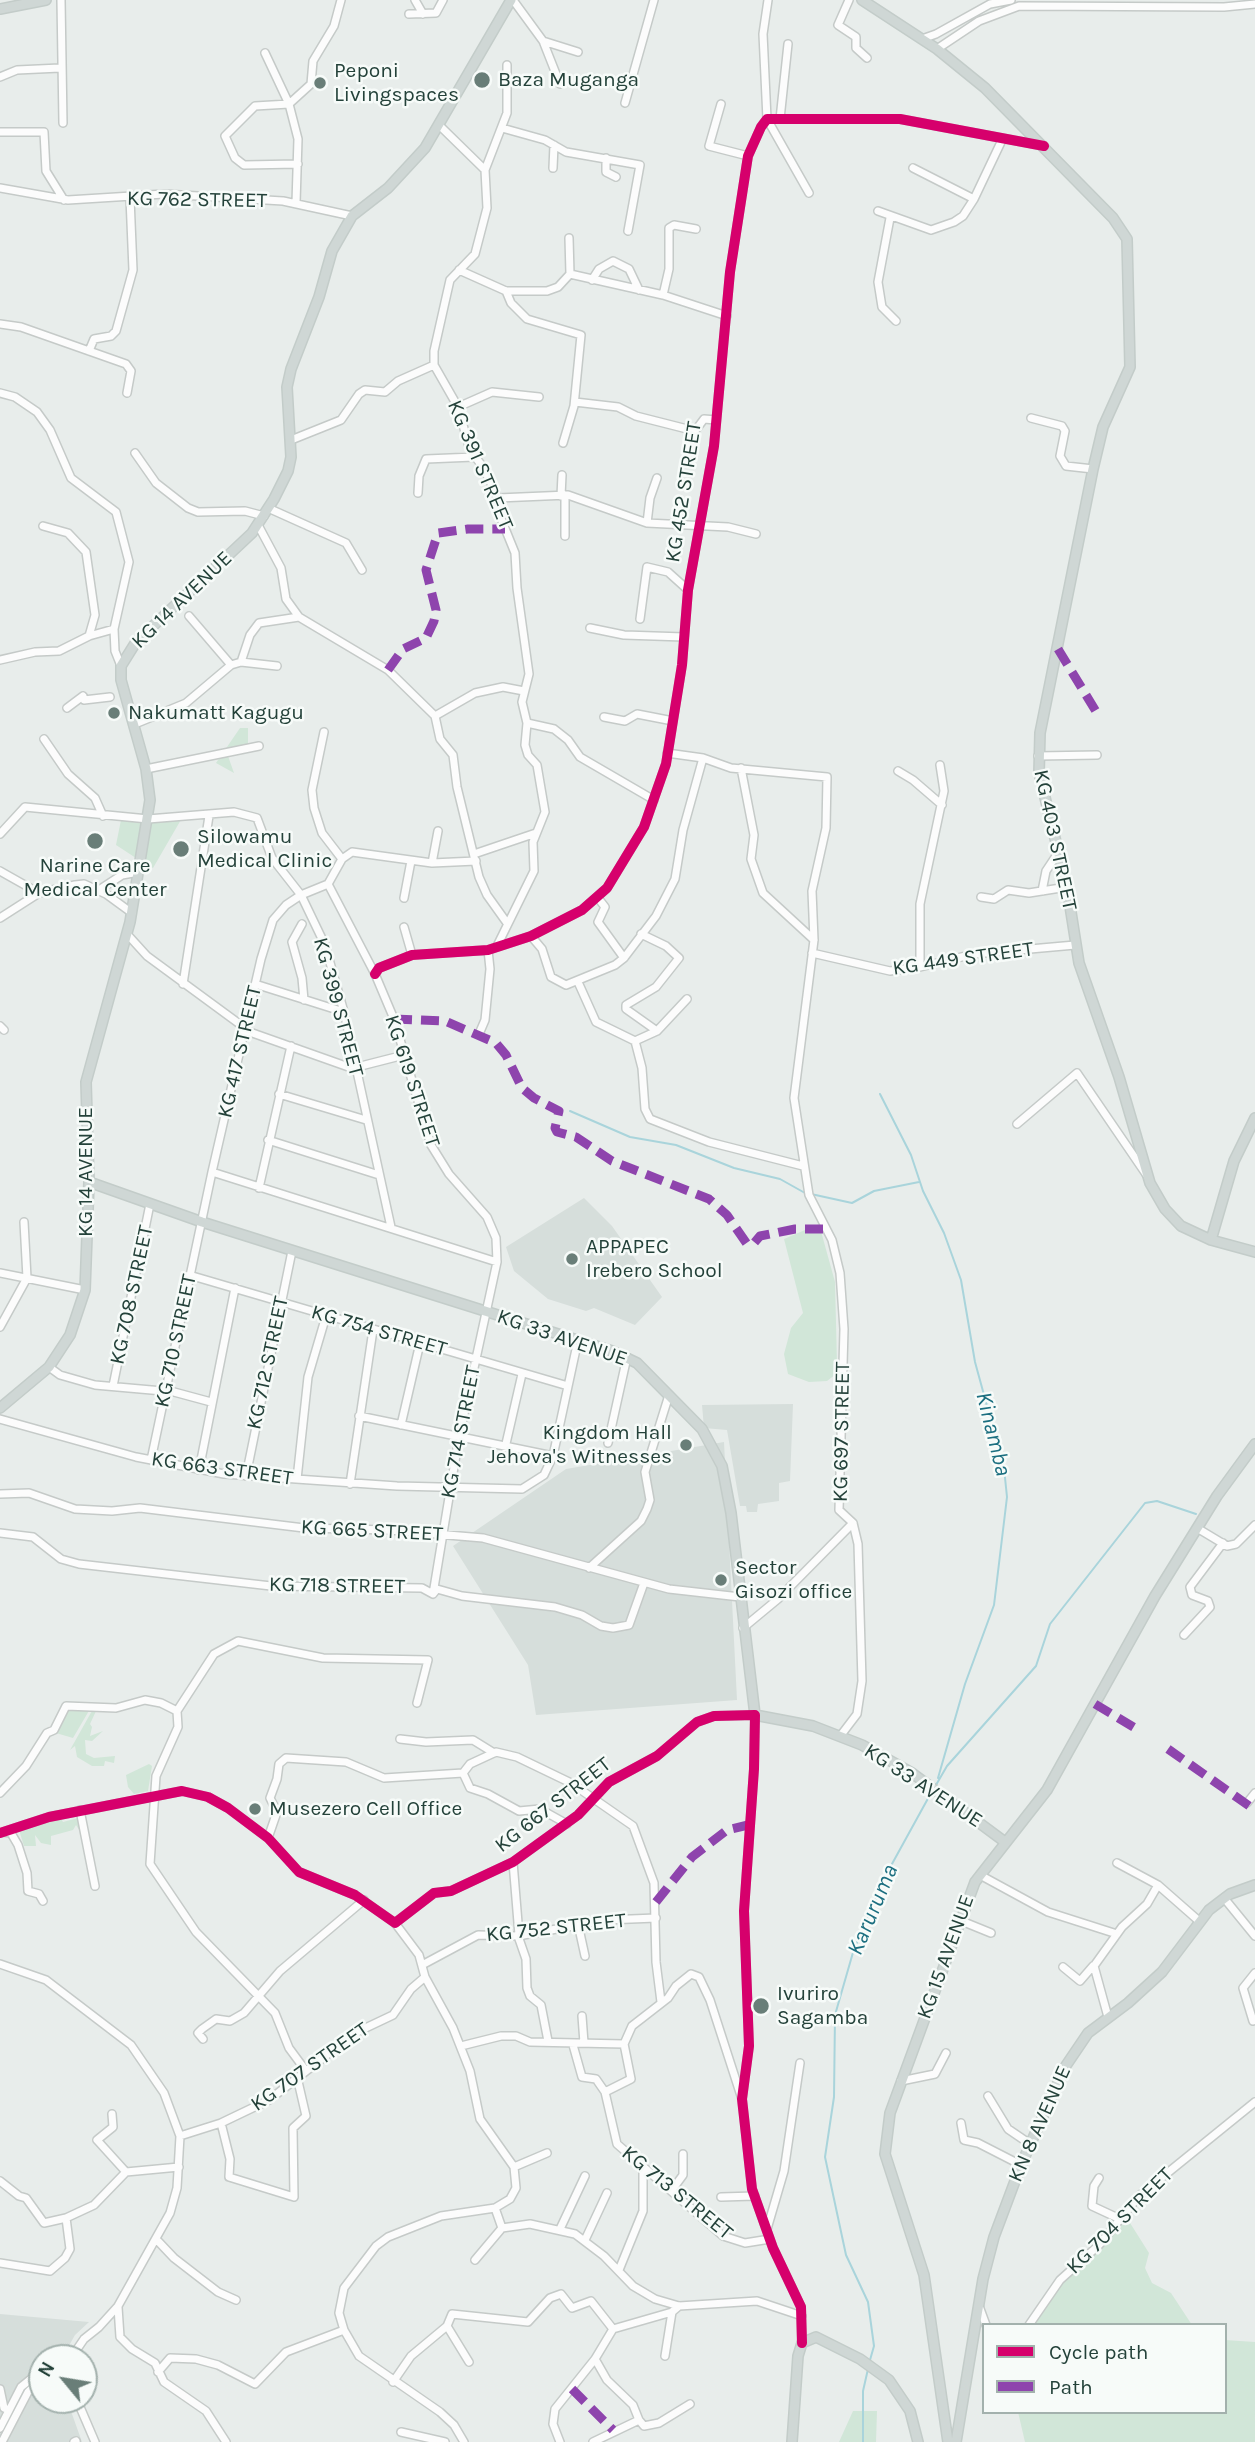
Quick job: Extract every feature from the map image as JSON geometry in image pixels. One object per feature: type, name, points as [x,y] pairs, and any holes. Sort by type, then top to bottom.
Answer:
[{"type":"main road","points":[[0,9],[46,0]]},
{"type":"main road","name":"KG 14 AVENUE","points":[[0,1408],[49,1367],[70,1335],[85,1290],[89,1182],[85,1093],[88,1070],[132,913],[150,793],[135,724],[121,680],[121,666],[136,642],[258,525],[266,512],[288,471],[291,440],[287,387],[291,369],[319,297],[332,251],[352,216],[404,171],[440,126],[512,0]]},
{"type":"main road","points":[[862,0],[937,49],[985,88],[1044,146]]},
{"type":"main road","name":"KG 403 STREET","points":[[1044,146],[1080,187],[1113,218],[1127,239],[1130,367],[1103,427],[1093,469],[1044,710],[1038,756],[1067,887],[1075,945],[1119,1077],[1146,1174],[1176,1222],[1211,1240],[1255,1252]]},
{"type":"main road","points":[[1211,1240],[1234,1161],[1255,1118]]},
{"type":"main road","name":"KG 33 AVENUE","points":[[89,1182],[202,1222],[578,1340],[627,1357],[648,1371],[702,1429],[722,1466],[755,1715],[813,1726],[841,1735],[912,1773],[1005,1842]]},
{"type":"main road","name":"KG 15 AVENUE","points":[[947,2442],[924,2275],[885,2154],[886,2133],[901,2081],[959,1920],[980,1875],[1063,1763],[1155,1596],[1197,1528],[1255,1444]]},
{"type":"main road","name":"KN 8 AVENUE","points":[[957,2435],[979,2304],[994,2237],[1030,2144],[1077,2046],[1088,2032],[1162,1972],[1199,1921],[1224,1898],[1255,1885]]},
{"type":"main road","points":[[792,2442],[797,2363],[802,2343],[816,2337],[860,2359],[889,2380],[910,2411],[918,2442]]},
{"type":"main road","points":[[957,2435],[944,2416],[960,2414]]},
{"type":"main road","points":[[945,2429],[957,2435]]},
{"type":"street","points":[[61,0],[62,123]]},
{"type":"street","points":[[298,164],[244,165],[235,158],[225,136],[255,106],[289,104],[310,84],[313,61],[334,26],[341,0]]},
{"type":"street","points":[[415,0],[424,14]]},
{"type":"street","points":[[409,14],[440,11],[443,0]]},
{"type":"street","points":[[512,0],[543,41],[560,84]]},
{"type":"street","points":[[625,103],[654,0]]},
{"type":"street","points":[[768,0],[763,34],[767,119],[809,193]]},
{"type":"street","points":[[849,0],[838,25],[856,37],[856,48],[867,58]]},
{"type":"street","points":[[922,38],[936,34],[990,4],[1011,0]]},
{"type":"street","points":[[937,49],[979,21],[1019,6],[1224,7],[1255,4]]},
{"type":"street","points":[[543,41],[578,52]]},
{"type":"street","points":[[780,119],[788,44]]},
{"type":"street","points":[[265,53],[289,104],[298,139],[296,203]]},
{"type":"street","points":[[291,440],[341,421],[345,411],[365,390],[385,392],[398,381],[434,365],[434,351],[450,280],[478,248],[487,208],[485,170],[507,113],[507,65]]},
{"type":"street","points":[[0,77],[17,70],[60,68]]},
{"type":"street","points":[[721,104],[709,146],[748,156]]},
{"type":"street","points":[[767,119],[900,119],[1044,146]]},
{"type":"street","name":"KG 452 STREET","points":[[375,974],[379,968],[412,955],[488,950],[531,936],[598,898],[644,827],[667,753],[673,721],[688,590],[716,420],[748,156],[752,140],[767,119]]},
{"type":"street","points":[[440,126],[485,170]]},
{"type":"street","points":[[502,128],[554,145],[566,152],[606,158],[641,168],[628,231]]},
{"type":"street","points":[[0,132],[44,132],[46,171],[64,200]]},
{"type":"street","points":[[878,211],[890,218],[923,228],[938,229],[963,216],[1002,140]]},
{"type":"street","points":[[553,169],[554,145]]},
{"type":"street","points":[[606,158],[606,172],[616,177]]},
{"type":"street","points":[[914,168],[974,199]]},
{"type":"street","name":"KG 762 STREET","points":[[0,188],[64,200],[163,194],[296,203],[352,216]]},
{"type":"street","points":[[89,351],[94,339],[111,336],[116,331],[133,270],[130,198]]},
{"type":"street","points":[[890,218],[878,282],[882,307],[896,321]]},
{"type":"street","points":[[663,295],[669,269],[669,229],[674,225],[695,229]]},
{"type":"street","points":[[459,270],[506,290],[547,291],[558,287],[570,274],[569,238]]},
{"type":"street","points":[[593,280],[599,269],[613,261],[629,269],[639,290]]},
{"type":"street","points":[[570,274],[663,295],[727,316]]},
{"type":"street","points":[[506,290],[511,303],[527,319],[581,333],[575,402],[563,443]]},
{"type":"street","points":[[0,324],[21,327],[129,367],[127,393]]},
{"type":"street","name":"KG 391 STREET","points":[[434,365],[458,407],[474,457],[498,498],[500,516],[515,553],[529,674],[522,702],[527,723],[525,746],[537,765],[545,812],[532,852],[534,871],[506,923],[497,947]]},
{"type":"street","points":[[458,407],[492,392],[539,397]]},
{"type":"street","points":[[0,393],[15,397],[37,412],[50,430],[71,478],[116,512],[129,562],[114,629],[115,651],[121,666]]},
{"type":"street","points":[[575,402],[618,407],[636,416],[695,431],[704,419],[716,420]]},
{"type":"street","points":[[1031,418],[1062,426],[1065,431],[1060,456],[1066,466],[1093,469]]},
{"type":"street","points":[[135,453],[156,483],[188,508],[198,512],[266,512],[346,543],[362,570]]},
{"type":"street","points":[[418,493],[419,476],[426,458],[474,457]]},
{"type":"street","points":[[562,475],[565,536]]},
{"type":"street","points":[[647,523],[650,498],[657,478]]},
{"type":"street","points":[[498,498],[563,496],[647,523],[700,525],[756,534]]},
{"type":"street","points":[[258,525],[281,568],[286,598],[299,617],[388,670],[435,716],[442,743],[453,755],[457,787],[487,895],[506,923]]},
{"type":"street","points":[[43,526],[68,533],[86,552],[95,615],[89,636]]},
{"type":"street","points":[[639,619],[647,567],[668,572],[688,590]]},
{"type":"street","points":[[189,616],[231,665]]},
{"type":"street","points":[[242,662],[250,635],[259,623],[299,617]]},
{"type":"street","points":[[590,628],[624,635],[684,637]]},
{"type":"street","points":[[0,660],[35,652],[59,651],[89,636],[114,629]]},
{"type":"street","points":[[135,724],[194,698],[231,665],[242,662],[277,666]]},
{"type":"street","points":[[435,716],[475,693],[503,687],[524,691]]},
{"type":"street","points":[[67,708],[83,696],[84,700],[110,697]]},
{"type":"street","points":[[604,717],[625,721],[638,714],[673,721]]},
{"type":"street","points":[[527,723],[554,729],[568,740],[580,757],[654,800]]},
{"type":"street","points":[[324,732],[312,790],[314,808],[322,834],[342,859]]},
{"type":"street","points":[[44,739],[68,774],[95,798],[103,816]]},
{"type":"street","points":[[146,769],[258,746]]},
{"type":"street","points":[[667,753],[703,758],[741,768],[754,835],[751,859],[763,894],[814,940]]},
{"type":"street","points":[[1038,756],[1097,755]]},
{"type":"street","points":[[531,936],[542,949],[555,981],[566,985],[578,982],[624,958],[656,916],[675,879],[683,830],[703,758]]},
{"type":"street","points":[[920,967],[920,905],[942,805],[944,785],[940,765]]},
{"type":"street","name":"KG 697 STREET","points":[[741,768],[827,777],[826,828],[812,891],[814,940],[794,1098],[803,1166],[812,1205],[832,1240],[840,1273],[844,1371],[839,1510],[853,1522],[858,1544],[861,1699],[857,1714],[841,1735]]},
{"type":"street","points":[[898,771],[942,805]]},
{"type":"street","name":"KG 399 STREET","points":[[0,834],[25,807],[148,819],[243,812],[257,818],[272,858],[301,895],[325,945],[344,1012],[391,1227]]},
{"type":"street","points":[[183,984],[209,816]]},
{"type":"street","points":[[432,863],[438,831]]},
{"type":"street","points":[[328,884],[342,859],[352,852],[432,863],[475,857],[536,833]]},
{"type":"street","points":[[1042,891],[1046,871],[1058,853]]},
{"type":"street","points":[[404,898],[411,861]]},
{"type":"street","points":[[0,871],[38,893]]},
{"type":"street","points":[[99,890],[122,875],[139,872]]},
{"type":"street","points":[[0,918],[38,893],[75,884],[99,890],[132,913]]},
{"type":"street","name":"KG 417 STREET","points":[[202,1222],[255,984],[273,920],[286,905],[301,895],[328,884]]},
{"type":"street","name":"KG 619 STREET","points":[[328,884],[375,974],[404,1055],[431,1145],[449,1174],[492,1226],[496,1238],[497,1262],[486,1312]]},
{"type":"street","points":[[981,897],[994,899],[1008,890],[1042,891],[1067,887]]},
{"type":"street","points":[[598,898],[605,907],[598,922],[624,958]]},
{"type":"street","points":[[302,924],[292,942],[302,978],[304,1000]]},
{"type":"street","points":[[404,927],[412,955]]},
{"type":"street","points":[[127,934],[147,956],[245,1029],[357,1069],[404,1055]]},
{"type":"street","points":[[641,934],[666,946],[679,958],[656,987],[626,1005],[626,1009],[657,1031]]},
{"type":"street","name":"KG 449 STREET","points":[[812,953],[882,970],[920,967],[974,954],[1075,945]]},
{"type":"street","points":[[479,1034],[485,1020],[490,969],[488,950]]},
{"type":"street","points":[[578,982],[596,1022],[635,1041],[642,1068],[645,1109],[650,1119],[709,1142],[803,1166]]},
{"type":"street","points":[[255,984],[344,1012]]},
{"type":"street","points":[[635,1041],[657,1031],[687,999]]},
{"type":"street","points":[[259,1188],[291,1046]]},
{"type":"street","points":[[1017,1124],[1077,1073],[1146,1174]]},
{"type":"street","points":[[279,1094],[366,1120]]},
{"type":"street","points":[[268,1140],[379,1175]]},
{"type":"street","points":[[212,1172],[497,1262]]},
{"type":"street","name":"KG 708 STREET","points":[[113,1386],[150,1204]]},
{"type":"street","points":[[0,1327],[27,1278],[24,1222]]},
{"type":"street","name":"KG 710 STREET","points":[[151,1460],[202,1222]]},
{"type":"street","name":"KG 712 STREET","points":[[246,1476],[292,1251]]},
{"type":"street","points":[[0,1273],[85,1290]]},
{"type":"street","name":"KG 754 STREET","points":[[189,1275],[568,1386]]},
{"type":"street","points":[[199,1469],[235,1288]]},
{"type":"street","name":"KG 714 STREET","points":[[433,1594],[449,1489],[486,1312]]},
{"type":"street","points":[[297,1479],[308,1377],[326,1316]]},
{"type":"street","points":[[350,1483],[373,1330]]},
{"type":"street","points":[[359,1416],[553,1456],[578,1340]]},
{"type":"street","points":[[401,1425],[420,1343]]},
{"type":"street","points":[[608,1443],[627,1357]]},
{"type":"street","points":[[49,1367],[80,1381],[164,1391],[211,1402]]},
{"type":"street","points":[[505,1448],[522,1374]]},
{"type":"street","points":[[589,1568],[634,1528],[648,1509],[650,1500],[645,1472],[669,1395]]},
{"type":"street","name":"KG 663 STREET","points":[[0,1419],[151,1460],[199,1469],[246,1476],[350,1483],[449,1489],[522,1489],[544,1475],[553,1456]]},
{"type":"street","name":"KG 665 STREET","points":[[0,1494],[29,1493],[75,1509],[113,1511],[140,1508],[304,1528],[390,1530],[483,1538],[645,1583],[692,1593],[740,1597]]},
{"type":"street","points":[[743,1629],[770,1606],[853,1522]]},
{"type":"street","points":[[1197,1528],[1223,1543],[1236,1544],[1255,1525]]},
{"type":"street","name":"KG 718 STREET","points":[[0,1533],[33,1537],[61,1559],[79,1564],[271,1586],[422,1588],[433,1594],[437,1589],[461,1597],[555,1607],[582,1615],[601,1626],[625,1628],[629,1625],[645,1583]]},
{"type":"street","points":[[1184,1635],[1197,1625],[1210,1607],[1208,1601],[1192,1595],[1191,1587],[1223,1543]]},
{"type":"street","points":[[306,2071],[289,2048],[279,2020],[260,1996],[196,1933],[156,1875],[149,1851],[154,1821],[156,1776],[178,1727],[177,1711],[214,1654],[238,1641],[328,1658],[428,1660],[417,1703]]},
{"type":"street","points":[[0,1793],[26,1766],[47,1734],[54,1730],[66,1706],[116,1708],[145,1700],[161,1703],[177,1711]]},
{"type":"street","points":[[742,2099],[749,2046],[744,1911],[755,1715]]},
{"type":"street","name":"KG 667 STREET","points":[[395,1923],[434,1893],[451,1891],[513,1862],[567,1824],[609,1782],[657,1756],[697,1722],[714,1716],[755,1715]]},
{"type":"street","points":[[400,1739],[426,1742],[473,1740],[494,1753]]},
{"type":"street","points":[[463,1773],[470,1763],[494,1753],[506,1752],[595,1798],[629,1821],[636,1831],[653,1874],[661,2002]]},
{"type":"street","points":[[268,1838],[277,1812],[270,1798],[279,1764],[286,1758],[346,1762],[384,1778],[463,1773]]},
{"type":"street","points":[[463,1773],[470,1788],[488,1794],[519,1811],[540,1809],[567,1824]]},
{"type":"street","points":[[0,1833],[80,1810],[182,1791],[208,1797],[268,1838],[299,1872],[364,1900],[395,1923],[410,1940],[425,1977],[461,2046],[470,2071],[480,2119],[514,2167],[514,2194],[495,2208],[441,2216],[388,2237],[376,2246],[344,2288],[339,2313],[344,2330],[359,2356],[440,2413],[454,2425],[464,2442]]},
{"type":"street","points":[[1247,1803],[1255,1793]]},
{"type":"street","points":[[80,1810],[95,1886]]},
{"type":"street","points":[[0,1833],[11,1833],[27,1873],[28,1891],[39,1894],[43,1901]]},
{"type":"street","points":[[513,1862],[519,1935],[527,1962],[527,1988],[530,1996],[541,2006],[548,2041]]},
{"type":"street","points":[[1117,1863],[1158,1885],[1199,1921]]},
{"type":"street","points":[[980,1875],[1048,1912],[1117,1934]]},
{"type":"street","points":[[1063,1967],[1080,1981],[1117,1934],[1147,1903],[1158,1885]]},
{"type":"street","points":[[1224,1898],[1255,1936]]},
{"type":"street","points":[[199,2035],[216,2019],[230,2021],[237,2018],[280,1972],[364,1900]]},
{"type":"street","name":"KG 752 STREET","points":[[422,1965],[478,1935],[519,1935],[578,1924],[656,1918]]},
{"type":"street","points":[[959,1920],[991,1933]]},
{"type":"street","points":[[578,1924],[585,1956]]},
{"type":"street","points":[[0,1964],[46,1980],[131,2045],[164,2093],[180,2136],[179,2168],[170,2213],[118,2306],[81,2344]]},
{"type":"street","points":[[1094,1966],[1108,2017]]},
{"type":"street","points":[[1254,2021],[1244,1988],[1255,1973]]},
{"type":"street","points":[[573,2045],[582,2077],[596,2078],[605,2092],[631,2079],[624,2043],[632,2025],[661,2002],[686,1976],[691,1974],[699,1977],[710,2000],[742,2099],[754,2196],[770,2239],[797,2297],[802,2316],[802,2343]]},
{"type":"street","name":"KG 707 STREET","points":[[180,2136],[221,2123],[269,2100],[355,2033],[393,2015],[411,1989],[425,1977]]},
{"type":"street","points":[[582,2016],[584,2043]]},
{"type":"street","points":[[461,2046],[494,2036],[516,2036],[530,2042],[548,2041],[573,2045],[624,2043]]},
{"type":"street","points":[[901,2081],[935,2074],[946,2053]]},
{"type":"street","points":[[767,2229],[784,2171],[800,2063]]},
{"type":"street","points":[[221,2123],[230,2160],[230,2178],[290,2197],[295,2195],[293,2129],[306,2116],[297,2077]]},
{"type":"street","name":"KG 713 STREET","points":[[605,2092],[616,2142],[730,2240],[745,2243],[770,2239]]},
{"type":"street","points":[[988,2096],[1008,2129],[1030,2144]]},
{"type":"street","name":"KG 704 STREET","points":[[1030,2323],[1060,2280],[1099,2245],[1120,2218],[1168,2171],[1255,2102]]},
{"type":"street","points":[[112,2114],[113,2127],[97,2138],[126,2172]]},
{"type":"street","points":[[961,2123],[964,2140],[978,2143],[1021,2165]]},
{"type":"street","points":[[514,2167],[547,2153]]},
{"type":"street","points":[[672,2190],[683,2175],[683,2154]]},
{"type":"street","points":[[619,2270],[643,2211],[643,2166]]},
{"type":"street","points":[[0,2181],[19,2196],[26,2197],[44,2223],[66,2218],[94,2205],[126,2172],[179,2168]]},
{"type":"street","points":[[560,2229],[585,2176]]},
{"type":"street","points":[[1099,2178],[1094,2186],[1092,2206],[1120,2218]]},
{"type":"street","points":[[585,2240],[607,2193]]},
{"type":"street","points":[[721,2197],[754,2196]]},
{"type":"street","points":[[495,2208],[502,2228]]},
{"type":"street","points":[[0,2263],[50,2271],[65,2258],[70,2249],[66,2218]]},
{"type":"street","points":[[475,2260],[502,2228],[530,2224],[560,2229],[585,2240],[639,2290],[679,2306],[723,2306],[757,2301],[802,2316]]},
{"type":"street","points":[[156,2239],[174,2258],[236,2301]]},
{"type":"street","points":[[394,2382],[411,2356],[447,2326],[453,2314],[528,2322],[550,2298],[561,2294],[572,2308],[591,2301],[612,2329]]},
{"type":"street","points":[[979,2304],[985,2323]]},
{"type":"street","points":[[118,2306],[120,2337],[132,2349],[153,2361],[164,2382],[206,2411],[226,2442]]},
{"type":"street","points":[[560,2442],[553,2424],[555,2409],[595,2360],[612,2329],[672,2312],[679,2306]]},
{"type":"street","points":[[664,2356],[672,2312]]},
{"type":"street","points":[[447,2326],[469,2362]]},
{"type":"street","points":[[802,2326],[816,2337]]},
{"type":"street","points":[[158,2372],[170,2358],[196,2358],[218,2365],[255,2384],[286,2352],[344,2330]]},
{"type":"street","points":[[595,2360],[607,2380],[633,2405],[644,2426],[653,2426],[690,2404]]},
{"type":"street","points":[[0,2428],[28,2379]]},
{"type":"street","points":[[0,2389],[4,2408],[9,2410]]},
{"type":"street","points":[[2,2442],[28,2392]]},
{"type":"street","points":[[83,2414],[95,2442]]},
{"type":"street","points":[[593,2442],[639,2420]]},
{"type":"street","points":[[401,2432],[445,2442]]},
{"type":"shaded area","name":"APPAPEC Irebero School","points":[[584,1198],[612,1226],[662,1297],[635,1325],[594,1308],[586,1311],[548,1299],[514,1271],[506,1247]]},
{"type":"shaded area","points":[[793,1404],[790,1481],[779,1483],[779,1501],[758,1504],[757,1512],[747,1512],[746,1506],[740,1506],[727,1430],[704,1428],[702,1405]]},
{"type":"shaded area","points":[[724,1442],[737,1700],[536,1715],[528,1665],[453,1546],[566,1469]]},
{"type":"shaded area","points":[[0,2314],[89,2322],[70,2344],[28,2344],[28,2414],[72,2414],[82,2442],[0,2442]]},
{"type":"green space","points":[[240,728],[248,728],[248,748],[228,756],[234,773],[216,763]]},
{"type":"green space","points":[[182,818],[153,868],[143,862],[149,821]]},
{"type":"green space","points":[[121,820],[146,821],[139,860],[116,845]]},
{"type":"green space","points":[[819,1224],[835,1282],[837,1364],[836,1374],[827,1381],[809,1382],[788,1374],[784,1354],[791,1328],[803,1313],[784,1239]]},
{"type":"green space","points":[[68,1708],[90,1709],[73,1738],[56,1733]]},
{"type":"green space","points":[[93,1709],[96,1711],[90,1724],[90,1736],[103,1731],[92,1741],[85,1740],[86,1754],[94,1758],[115,1756],[114,1763],[105,1761],[104,1766],[92,1766],[77,1757],[75,1746],[70,1750]]},
{"type":"green space","points":[[149,1764],[152,1766],[148,1791],[134,1794],[128,1787],[126,1775]]},
{"type":"green space","points":[[49,1817],[60,1817],[63,1822],[78,1818],[83,1836],[76,1825],[73,1830],[51,1836],[51,1845],[41,1843],[35,1835],[36,1846],[24,1846],[19,1830],[32,1824],[33,1828],[37,1821],[47,1823]]},
{"type":"green space","points":[[1125,2215],[1149,2253],[1145,2268],[1152,2283],[1171,2293],[1191,2323],[1030,2323],[1053,2285]]},
{"type":"green space","points":[[1227,2340],[1255,2342],[1255,2442],[1025,2442],[1018,2414],[1227,2414]]},
{"type":"green space","points":[[853,2411],[877,2411],[876,2442],[839,2442]]},
{"type":"waterway","name":"Kinamba","points":[[880,1094],[911,1155],[923,1191],[944,1233],[961,1280],[975,1362],[1004,1468],[1007,1497],[994,1605],[965,1684],[938,1778]]},
{"type":"waterway","points":[[570,1111],[630,1137],[676,1145],[734,1168],[780,1179],[805,1193]]},
{"type":"waterway","points":[[811,1194],[852,1203],[874,1191],[919,1182]]},
{"type":"waterway","name":"Karuruma","points":[[936,1785],[947,1766],[1036,1666],[1050,1624],[1145,1503],[1157,1501],[1196,1514]]},
{"type":"waterway","name":"Karuruma","points":[[870,2360],[874,2346],[868,2302],[846,2255],[825,2157],[834,2097],[835,2015],[854,1949],[887,1873],[931,1793]]},
{"type":"waterway","name":"Karuruma","points":[[863,2442],[863,2391],[868,2369]]},
{"type":"marked path","points":[[388,670],[403,649],[426,638],[434,621],[436,610],[426,570],[438,533],[468,529],[505,529]]},
{"type":"marked path","points":[[1058,649],[1100,718]]},
{"type":"marked path","points":[[394,1019],[445,1021],[496,1043],[506,1055],[522,1088],[534,1098],[559,1111],[555,1128],[557,1132],[576,1137],[612,1161],[709,1199],[727,1215],[747,1244],[754,1243],[760,1236],[795,1229],[827,1229]]},
{"type":"marked path","points":[[1095,1704],[1140,1731]]},
{"type":"marked path","points":[[1168,1749],[1255,1810]]},
{"type":"marked path","points":[[656,1902],[692,1857],[727,1830],[748,1825]]},
{"type":"marked path","points":[[572,2389],[613,2430]]},
{"type":"cycle path","points":[[375,974],[379,968],[412,955],[488,950],[531,936],[582,910],[607,888],[644,827],[666,764],[682,665],[688,590],[714,446],[730,272],[748,156],[767,119],[900,119],[1044,146]]},
{"type":"cycle path","points":[[0,1833],[49,1817],[182,1791],[208,1797],[228,1808],[268,1838],[299,1872],[355,1895],[395,1923],[434,1893],[451,1891],[513,1862],[578,1815],[609,1782],[657,1756],[697,1722],[714,1716],[755,1715],[744,1911],[749,2046],[742,2099],[752,2189],[773,2248],[801,2307],[802,2343]]},
{"type":"place","name":"Baza Muganga","points":[[482,80]]},
{"type":"place","name":"Peponi Livingspaces","points":[[320,83]]},
{"type":"place","name":"Nakumatt Kagugu","points":[[114,713]]},
{"type":"place","name":"Narine Care Medical Center","points":[[95,841]]},
{"type":"place","name":"Silowamu Medical Clinic","points":[[181,849]]},
{"type":"place","name":"APPAPEC Irebero School","points":[[572,1259]]},
{"type":"place","name":"Kingdom Hall Jehova's Witnesses","points":[[686,1445]]},
{"type":"place","name":"Sector Gisozi office","points":[[721,1580]]},
{"type":"place","name":"Musezero Cell Office","points":[[255,1809]]},
{"type":"place","name":"Ivuriro Sagamba","points":[[761,2006]]}]
